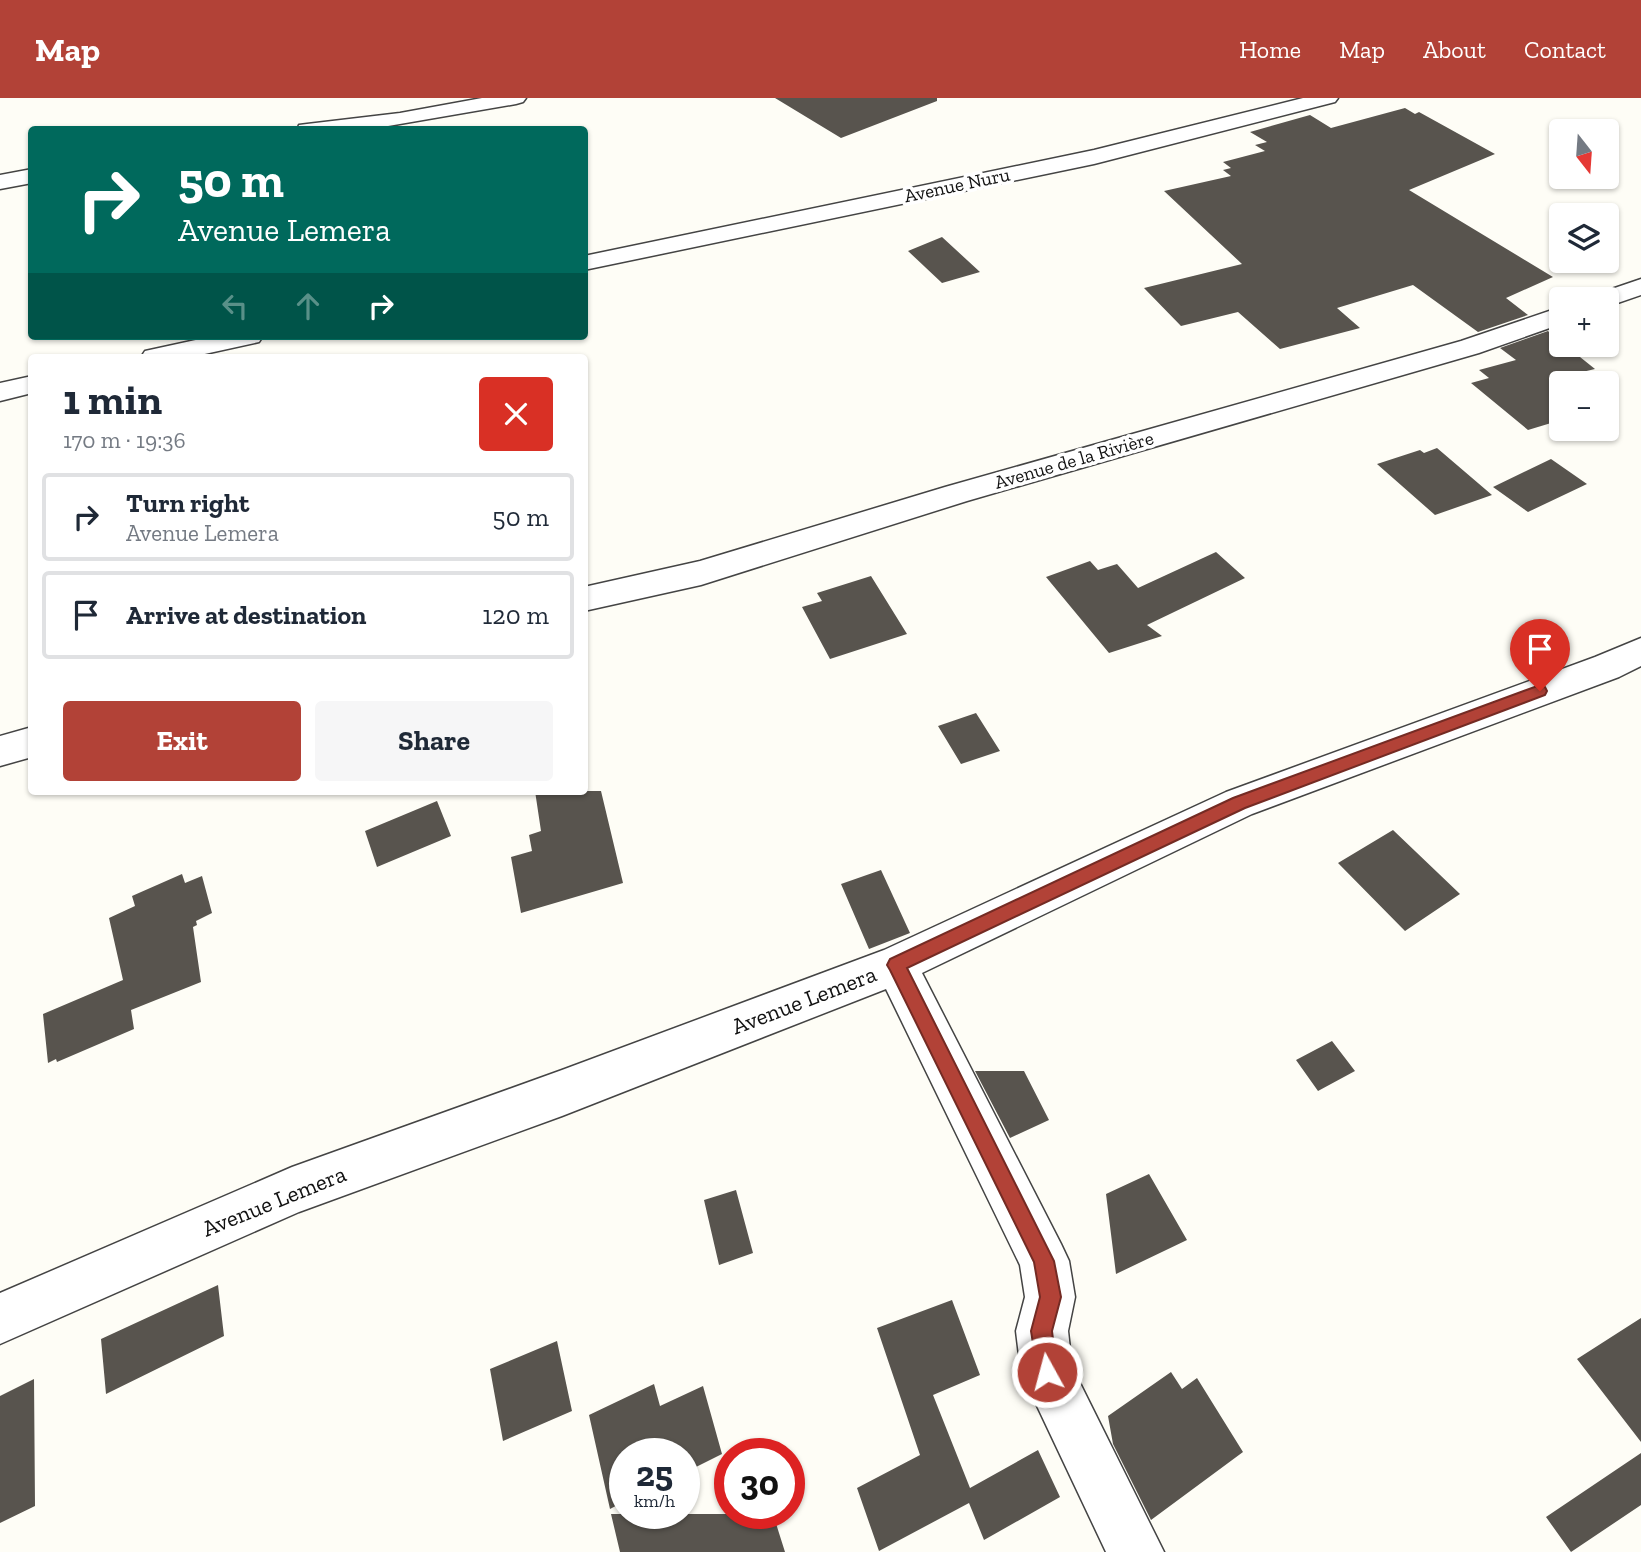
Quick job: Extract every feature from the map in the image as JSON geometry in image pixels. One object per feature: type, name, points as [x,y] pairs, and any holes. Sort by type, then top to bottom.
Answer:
[{"type":"street","points":[[340,126],[413,117],[516,98]]},
{"type":"street","name":"Avenue Nuru","points":[[588,262],[1094,157],[1328,98]]},
{"type":"street","points":[[0,182],[28,177]]},
{"type":"street","points":[[1619,295],[1641,288]]},
{"type":"street","name":"Avenue de la Rivière","points":[[588,598],[701,573],[956,494],[1470,346],[1549,319]]},
{"type":"street","points":[[168,354],[232,340]]},
{"type":"street","points":[[0,392],[28,385]]},
{"type":"street","name":"Avenue Lemera","points":[[0,1318],[292,1191],[562,1093],[896,965],[1239,803],[1608,667],[1641,651]]},
{"type":"street","points":[[0,751],[28,743]]},
{"type":"street","points":[[896,965],[1044,1261],[1050,1297],[1042,1331],[1047,1372],[1136,1552]]},
{"type":"building","points":[[775,98],[937,98],[937,101],[841,138]]},
{"type":"building","points":[[1405,108],[1415,114],[1419,112],[1495,154],[1409,190],[1553,277],[1506,298],[1528,315],[1478,332],[1413,285],[1337,308],[1360,328],[1280,349],[1238,312],[1181,326],[1144,288],[1242,264],[1164,191],[1231,176],[1223,170],[1231,168],[1223,162],[1265,151],[1255,145],[1267,142],[1250,132],[1310,115],[1331,128]]},
{"type":"building","points":[[942,237],[980,272],[942,283],[908,251]]},
{"type":"building","points":[[1548,331],[1549,357],[1580,357],[1595,369],[1549,371],[1549,424],[1528,430],[1471,383],[1489,378],[1479,370],[1516,360],[1500,348]]},
{"type":"building","points":[[1437,448],[1492,495],[1435,515],[1377,464],[1420,450],[1424,453]]},
{"type":"building","points":[[1551,459],[1587,484],[1528,512],[1493,487]]},
{"type":"building","points":[[1216,552],[1245,578],[1147,625],[1162,636],[1109,653],[1046,577],[1090,561],[1098,570],[1117,564],[1138,588]]},
{"type":"building","points":[[871,576],[907,634],[830,659],[802,607],[822,601],[817,593]]},
{"type":"building","points":[[976,713],[1000,751],[961,764],[938,726]]},
{"type":"building","points":[[588,791],[601,791],[623,883],[521,913],[511,857],[532,851],[529,835],[541,831],[536,795],[588,795]]},
{"type":"building","points":[[437,801],[451,836],[377,867],[365,831]]},
{"type":"building","points":[[1393,830],[1460,894],[1405,931],[1338,863]]},
{"type":"building","points":[[881,870],[910,933],[869,949],[841,884]]},
{"type":"building","points":[[182,874],[185,883],[202,876],[212,913],[196,921],[197,925],[193,927],[201,982],[131,1010],[134,1029],[57,1062],[56,1059],[48,1063],[43,1014],[123,980],[109,918],[135,906],[132,896]]},
{"type":"building","points":[[1332,1041],[1355,1071],[1318,1091],[1296,1060]]},
{"type":"building","points":[[975,1071],[1024,1071],[1049,1120],[1010,1138]]},
{"type":"building","points":[[1149,1174],[1187,1240],[1116,1274],[1106,1194]]},
{"type":"building","points":[[736,1190],[753,1253],[719,1265],[704,1200]]},
{"type":"building","points":[[218,1285],[224,1336],[106,1394],[101,1339]]},
{"type":"building","points":[[952,1300],[980,1375],[933,1395],[970,1488],[1038,1450],[1060,1497],[984,1540],[969,1503],[879,1551],[857,1488],[920,1455],[877,1328]]},
{"type":"building","points":[[1641,1318],[1641,1442],[1577,1359]]},
{"type":"building","points":[[557,1341],[572,1411],[503,1441],[490,1369]]},
{"type":"building","points":[[1171,1372],[1182,1389],[1197,1378],[1243,1452],[1151,1520],[1113,1444],[1108,1416]]},
{"type":"building","points":[[34,1379],[35,1506],[0,1523],[0,1396]]},
{"type":"building","points":[[654,1384],[660,1406],[703,1386],[718,1438],[714,1438],[714,1458],[700,1465],[700,1438],[609,1438],[609,1505],[589,1415]]},
{"type":"building","points":[[1641,1453],[1641,1505],[1571,1552],[1546,1517]]},
{"type":"building","points":[[700,1514],[714,1514],[714,1529],[778,1529],[785,1552],[620,1552],[615,1529],[700,1529]]},
{"type":"route","points":[[1047,1372],[1042,1331],[1050,1297],[1044,1261],[896,965],[1239,803],[1540,691]]}]
